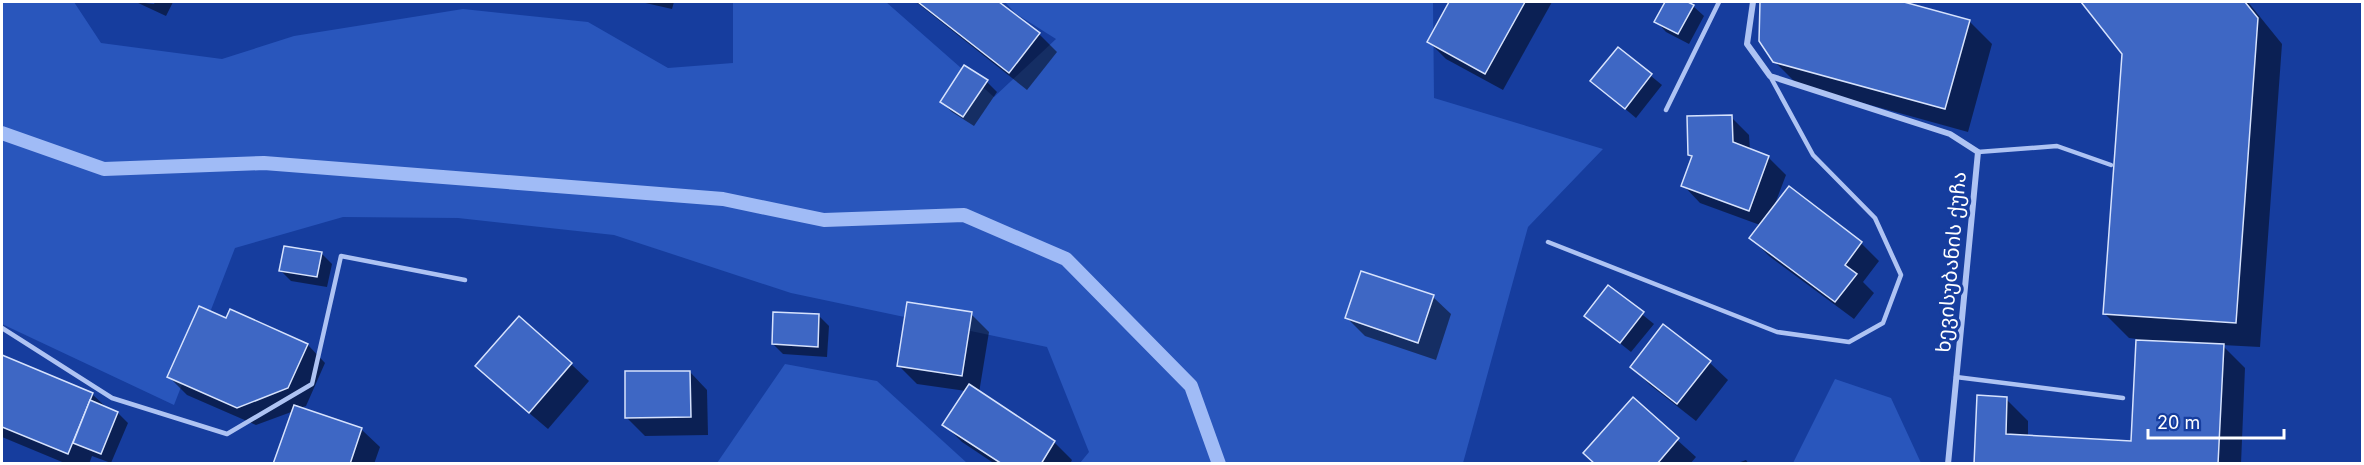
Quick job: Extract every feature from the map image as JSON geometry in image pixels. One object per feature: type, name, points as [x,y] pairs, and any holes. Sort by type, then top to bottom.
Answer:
[{"type":"street","points":[[1753,2],[1747,44],[1770,76]]},
{"type":"street","name":"ხევისუბანის ქუჩა","points":[[1770,76],[1950,134],[1978,152],[1948,464]]},
{"type":"lane","points":[[1666,110],[1719,2]]},
{"type":"lane","points":[[1548,242],[1777,332],[1849,342],[1883,323],[1901,275],[1875,218],[1813,155],[1770,76]]},
{"type":"lane","points":[[1978,152],[2057,146],[2111,165]]},
{"type":"lane","points":[[2,328],[112,398],[227,434],[312,384],[340,256],[465,280]]},
{"type":"lane","points":[[1956,377],[2123,398]]},
{"type":"shaded area","points":[[2,2],[74,2],[101,43],[222,59],[294,36],[463,9],[588,22],[668,68],[733,63],[733,2],[886,2],[994,97],[1056,39],[1015,13],[1005,2],[1433,2],[1434,98],[1603,149],[1528,227],[1463,463],[1080,463],[1089,452],[1047,347],[791,293],[614,235],[458,218],[343,217],[235,248],[174,405],[2,324]]},
{"type":"shaded area","points":[[785,364],[877,381],[967,463],[717,463]]},
{"type":"shaded area","points":[[1835,379],[1891,398],[1921,463],[1793,463]]},
{"type":"building","points":[[918,2],[999,2],[1040,33],[1009,73]]},
{"type":"building","points":[[1449,2],[1525,2],[1485,74],[1427,42]]},
{"type":"building","points":[[1665,2],[1688,2],[1694,5],[1678,34],[1654,22]]},
{"type":"building","points":[[1760,2],[1904,2],[1970,20],[1945,109],[1773,62],[1759,41]]},
{"type":"building","points":[[2081,2],[2245,2],[2258,18],[2236,323],[2103,314],[2122,54]]},
{"type":"building","points":[[1618,47],[1652,74],[1625,109],[1590,81]]},
{"type":"building","points":[[964,65],[988,80],[963,117],[940,102]]},
{"type":"building","points":[[1732,115],[1733,142],[1769,156],[1749,211],[1681,186],[1692,156],[1688,155],[1687,116]]},
{"type":"building","points":[[1789,186],[1862,242],[1845,265],[1857,274],[1835,302],[1749,238]]},
{"type":"building","points":[[284,246],[322,252],[317,277],[279,271]]},
{"type":"building","points":[[1361,271],[1434,295],[1418,343],[1345,318]]},
{"type":"building","points":[[1608,285],[1644,312],[1620,343],[1584,316]]},
{"type":"building","points":[[907,302],[972,312],[962,376],[897,366]]},
{"type":"building","points":[[199,306],[226,318],[230,309],[308,344],[288,388],[237,408],[167,377]]},
{"type":"building","points":[[773,312],[819,314],[818,347],[772,344]]},
{"type":"building","points":[[519,316],[572,363],[529,413],[475,366]]},
{"type":"building","points":[[1663,324],[1711,361],[1677,404],[1630,367]]},
{"type":"building","points":[[2136,340],[2224,344],[2218,464],[1974,464],[1977,395],[2007,397],[2006,434],[2131,441]]},
{"type":"building","points":[[2,355],[93,393],[68,454],[2,427]]},
{"type":"building","points":[[625,371],[690,371],[691,417],[625,418]]},
{"type":"building","points":[[969,384],[1055,441],[1041,464],[1002,464],[942,425]]},
{"type":"building","points":[[1633,397],[1679,438],[1657,464],[1595,464],[1583,453]]},
{"type":"building","points":[[90,400],[118,412],[101,454],[73,443]]},
{"type":"building","points":[[294,405],[362,428],[350,464],[273,464]]},
{"type":"waterway","points":[[2,133],[104,169],[264,163],[723,199],[824,220],[964,215],[1066,259],[1191,386],[1219,464]]}]
